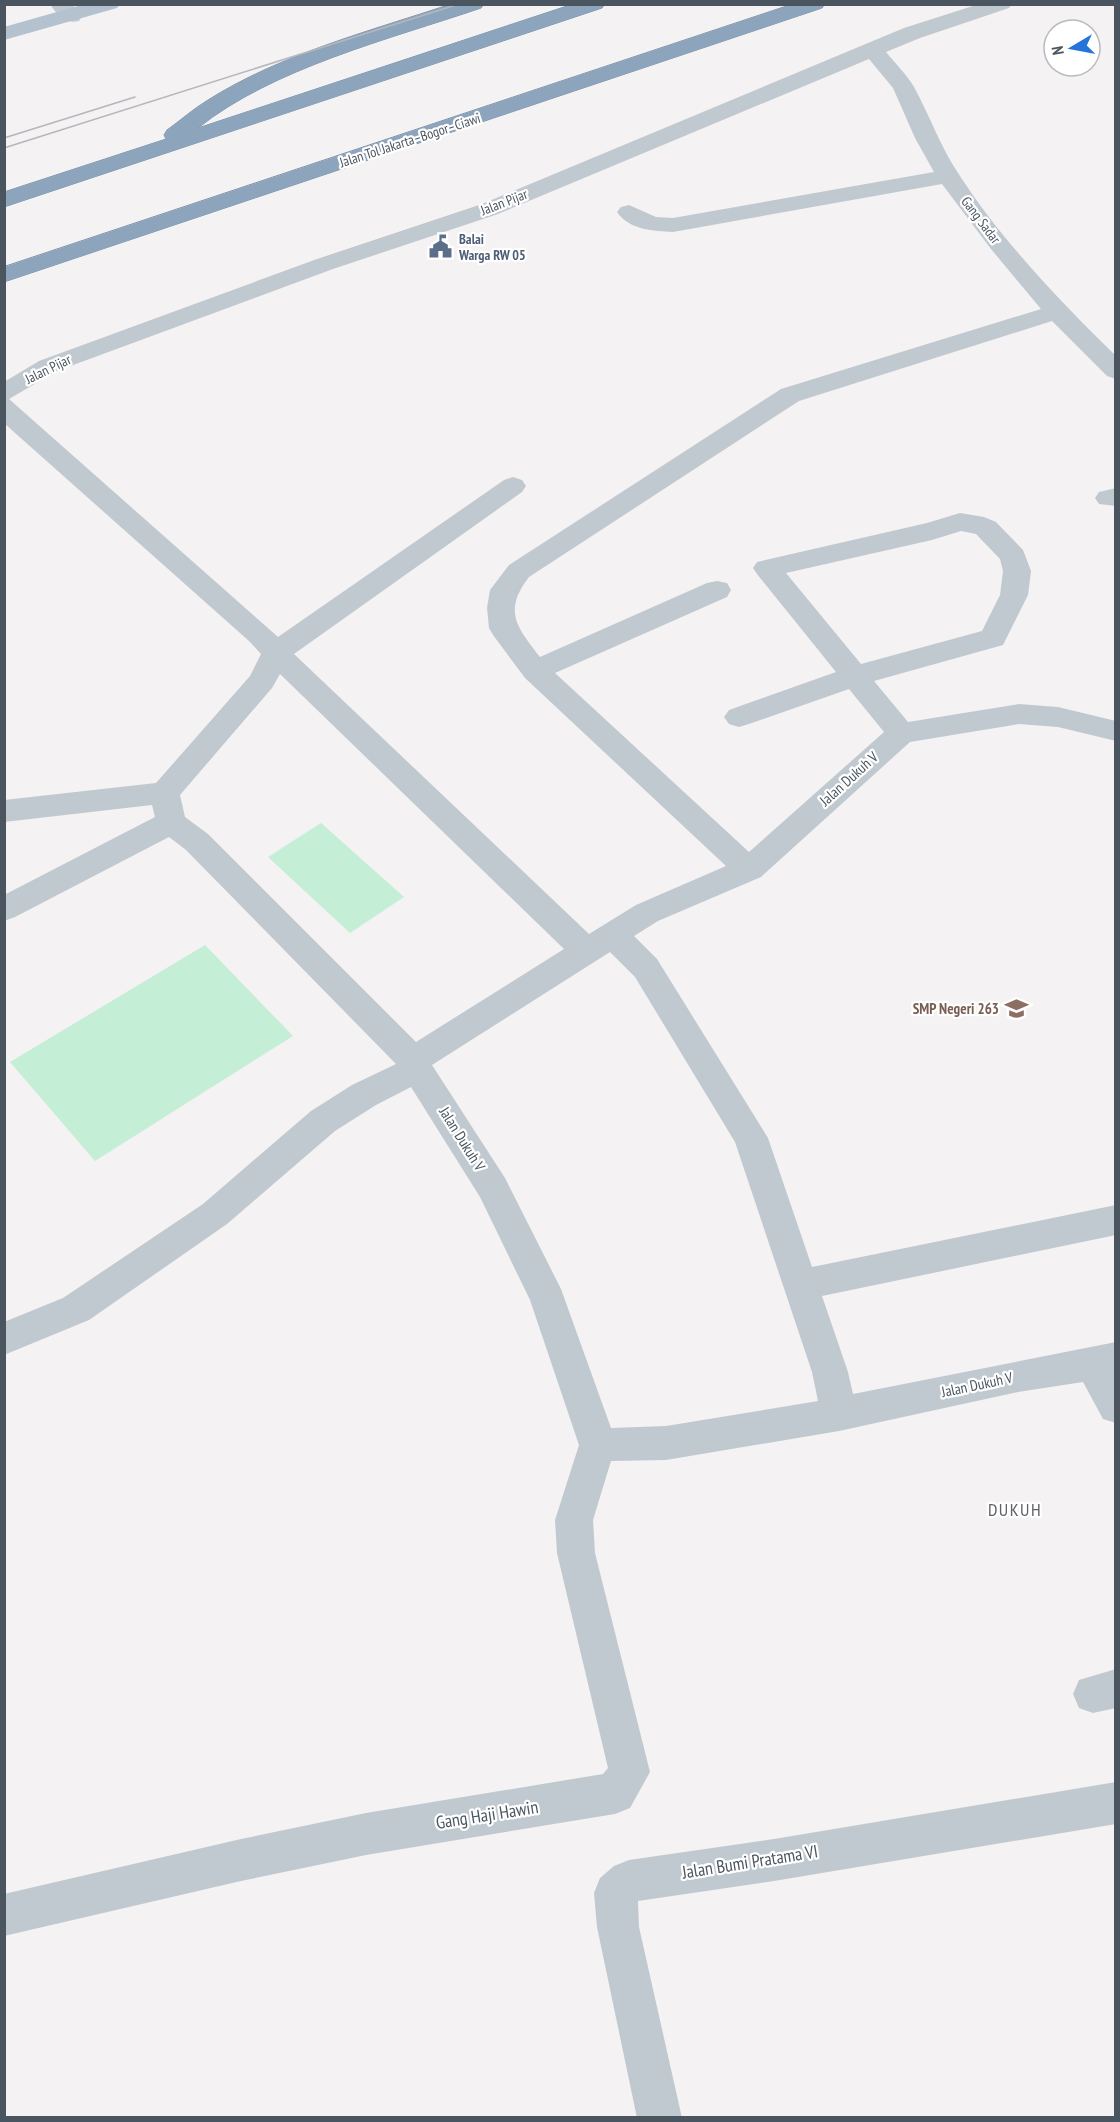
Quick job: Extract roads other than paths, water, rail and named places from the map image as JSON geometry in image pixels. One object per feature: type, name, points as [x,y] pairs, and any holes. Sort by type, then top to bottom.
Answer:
[{"type":"highway","points":[[152,152],[218,103],[278,73],[363,41],[474,4]]},
{"type":"highway","points":[[4,200],[595,4]]},
{"type":"highway","name":"Jalan Tol Jakarta–Bogor–Ciawi","points":[[4,275],[815,4]]},
{"type":"main road","points":[[4,34],[65,10],[110,4]]},
{"type":"street","name":"Jalan Pijar","points":[[6,406],[48,366],[325,264],[490,208],[912,33],[1002,4]]},
{"type":"street","name":"Gang Sadar","points":[[873,50],[903,87],[926,138],[948,176],[999,244],[1057,312],[1116,371]]},
{"type":"street","points":[[629,212],[651,224],[673,225],[948,176]]},
{"type":"street","points":[[750,869],[718,843],[535,671],[503,628],[501,608],[504,590],[519,571],[790,395],[1057,312]]},
{"type":"street","points":[[6,406],[259,634],[276,653],[600,943],[646,968],[751,1138],[830,1372],[839,1414]]},
{"type":"street","points":[[4,811],[165,793],[262,681],[276,653],[513,486]]},
{"type":"street","points":[[739,717],[855,676],[993,638],[1014,595],[1017,571],[1012,556],[986,528],[974,523],[960,522],[932,531],[767,568],[855,676],[901,733],[1019,714],[1058,717],[1116,731]]},
{"type":"street","points":[[535,671],[717,590]]},
{"type":"street","name":"Jalan Dukuh V","points":[[4,1339],[76,1309],[214,1214],[324,1121],[415,1065],[647,913],[750,869],[901,733]]},
{"type":"street","points":[[165,793],[171,822],[197,842],[415,1065]]},
{"type":"street","points":[[4,909],[171,822]]},
{"type":"street","name":"Jalan Dukuh V","points":[[415,1065],[493,1188],[548,1300],[598,1445],[666,1443],[839,1414],[1018,1376],[1105,1361]]},
{"type":"street","points":[[800,1285],[1116,1220]]},
{"type":"street","points":[[1105,1361],[1116,1407]]},
{"type":"street","name":"Gang Haji Hawin","points":[[4,1915],[241,1860],[366,1834],[615,1793],[629,1772],[576,1553],[574,1520],[598,1445]]},
{"type":"street","name":"Jalan Bumi Pratama VI","points":[[660,2118],[618,1927],[615,1893],[629,1881],[774,1860],[1116,1803]]},
{"type":"tram line","points":[[4,148],[459,4]]},
{"type":"tram line","points":[[4,138],[135,97]]},
{"type":"place","name":"Balai Warga RW 05","points":[[441,247]]},
{"type":"place","name":"SMP Negeri 263","points":[[1017,1009]]},
{"type":"district","name":"DUKUH","points":[[1015,1510]]}]
